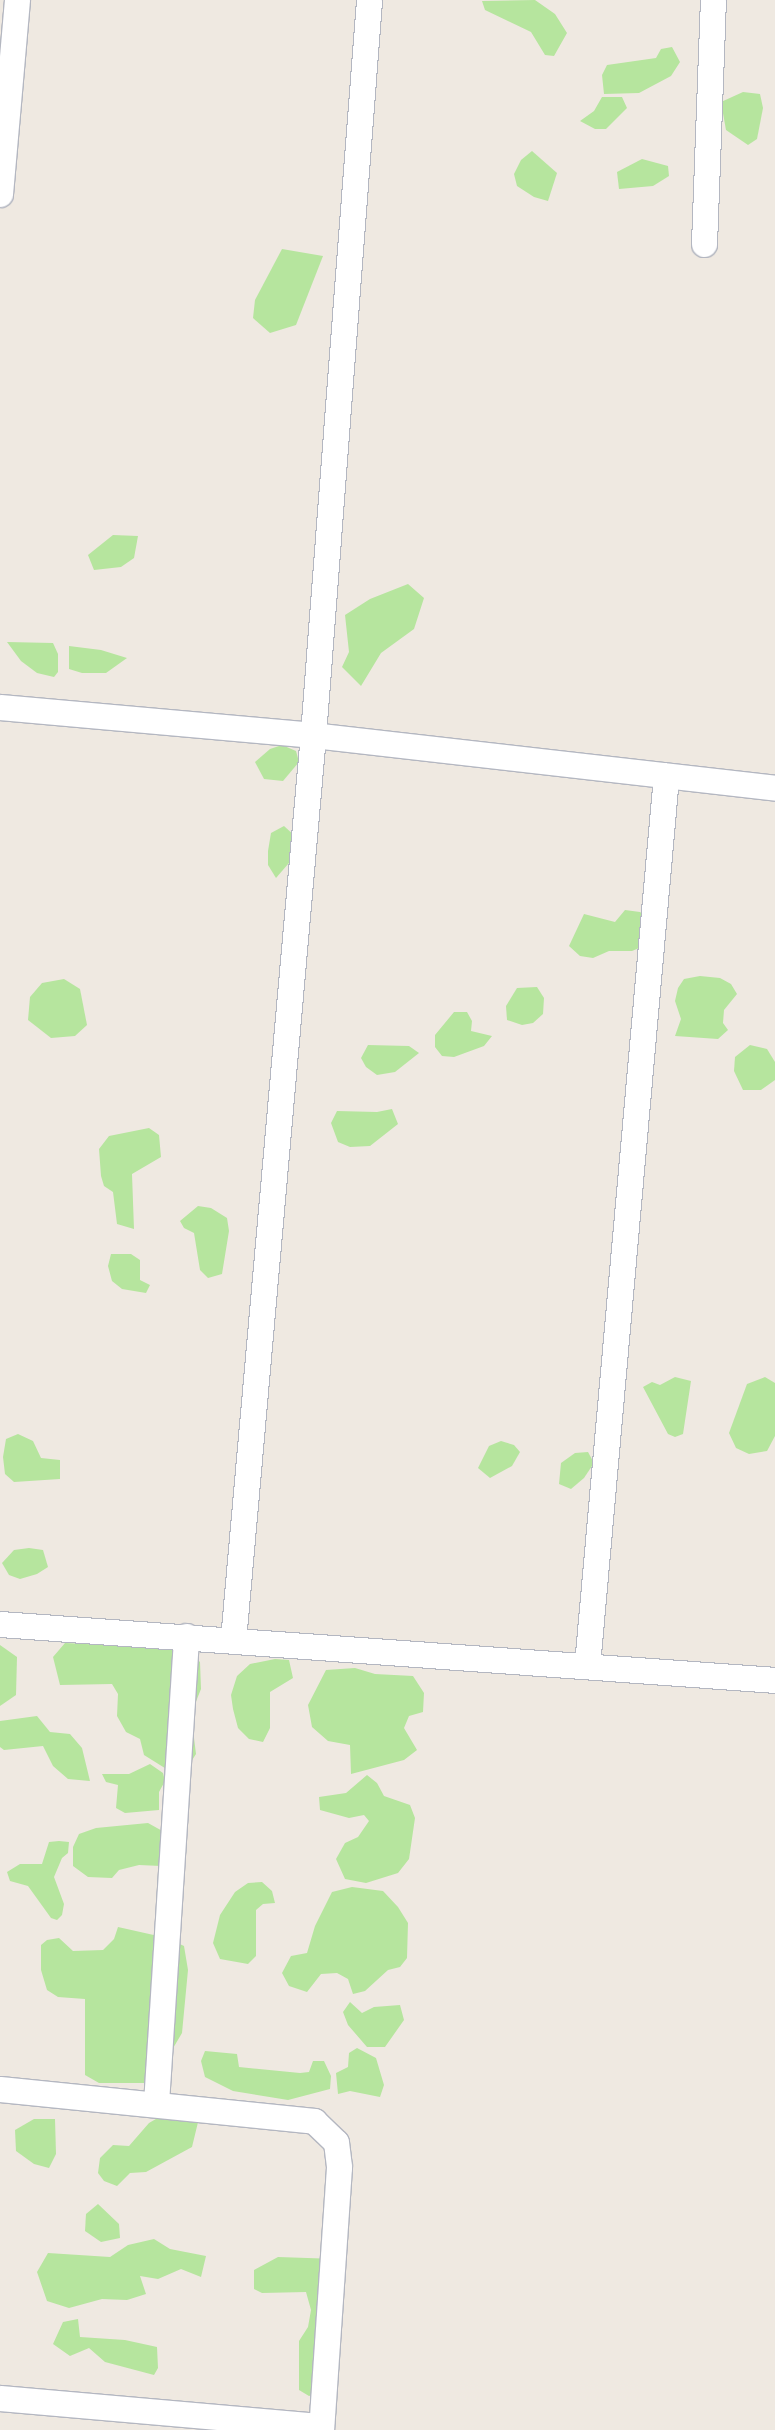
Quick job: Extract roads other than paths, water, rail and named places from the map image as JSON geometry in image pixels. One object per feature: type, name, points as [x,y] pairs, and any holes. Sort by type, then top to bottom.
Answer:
[{"type":"street","points":[[0,194],[17,0]]},
{"type":"street","points":[[233,1640],[313,735],[369,0]]},
{"type":"street","points":[[704,244],[713,0]]},
{"type":"street","points":[[0,707],[313,735],[775,788]]},
{"type":"street","points":[[587,1665],[666,776]]},
{"type":"street","points":[[0,1624],[775,1680]]},
{"type":"street","points":[[156,2103],[186,1636]]},
{"type":"street","points":[[0,2089],[156,2103],[314,2121],[336,2142],[339,2167],[321,2428],[0,2398]]}]
